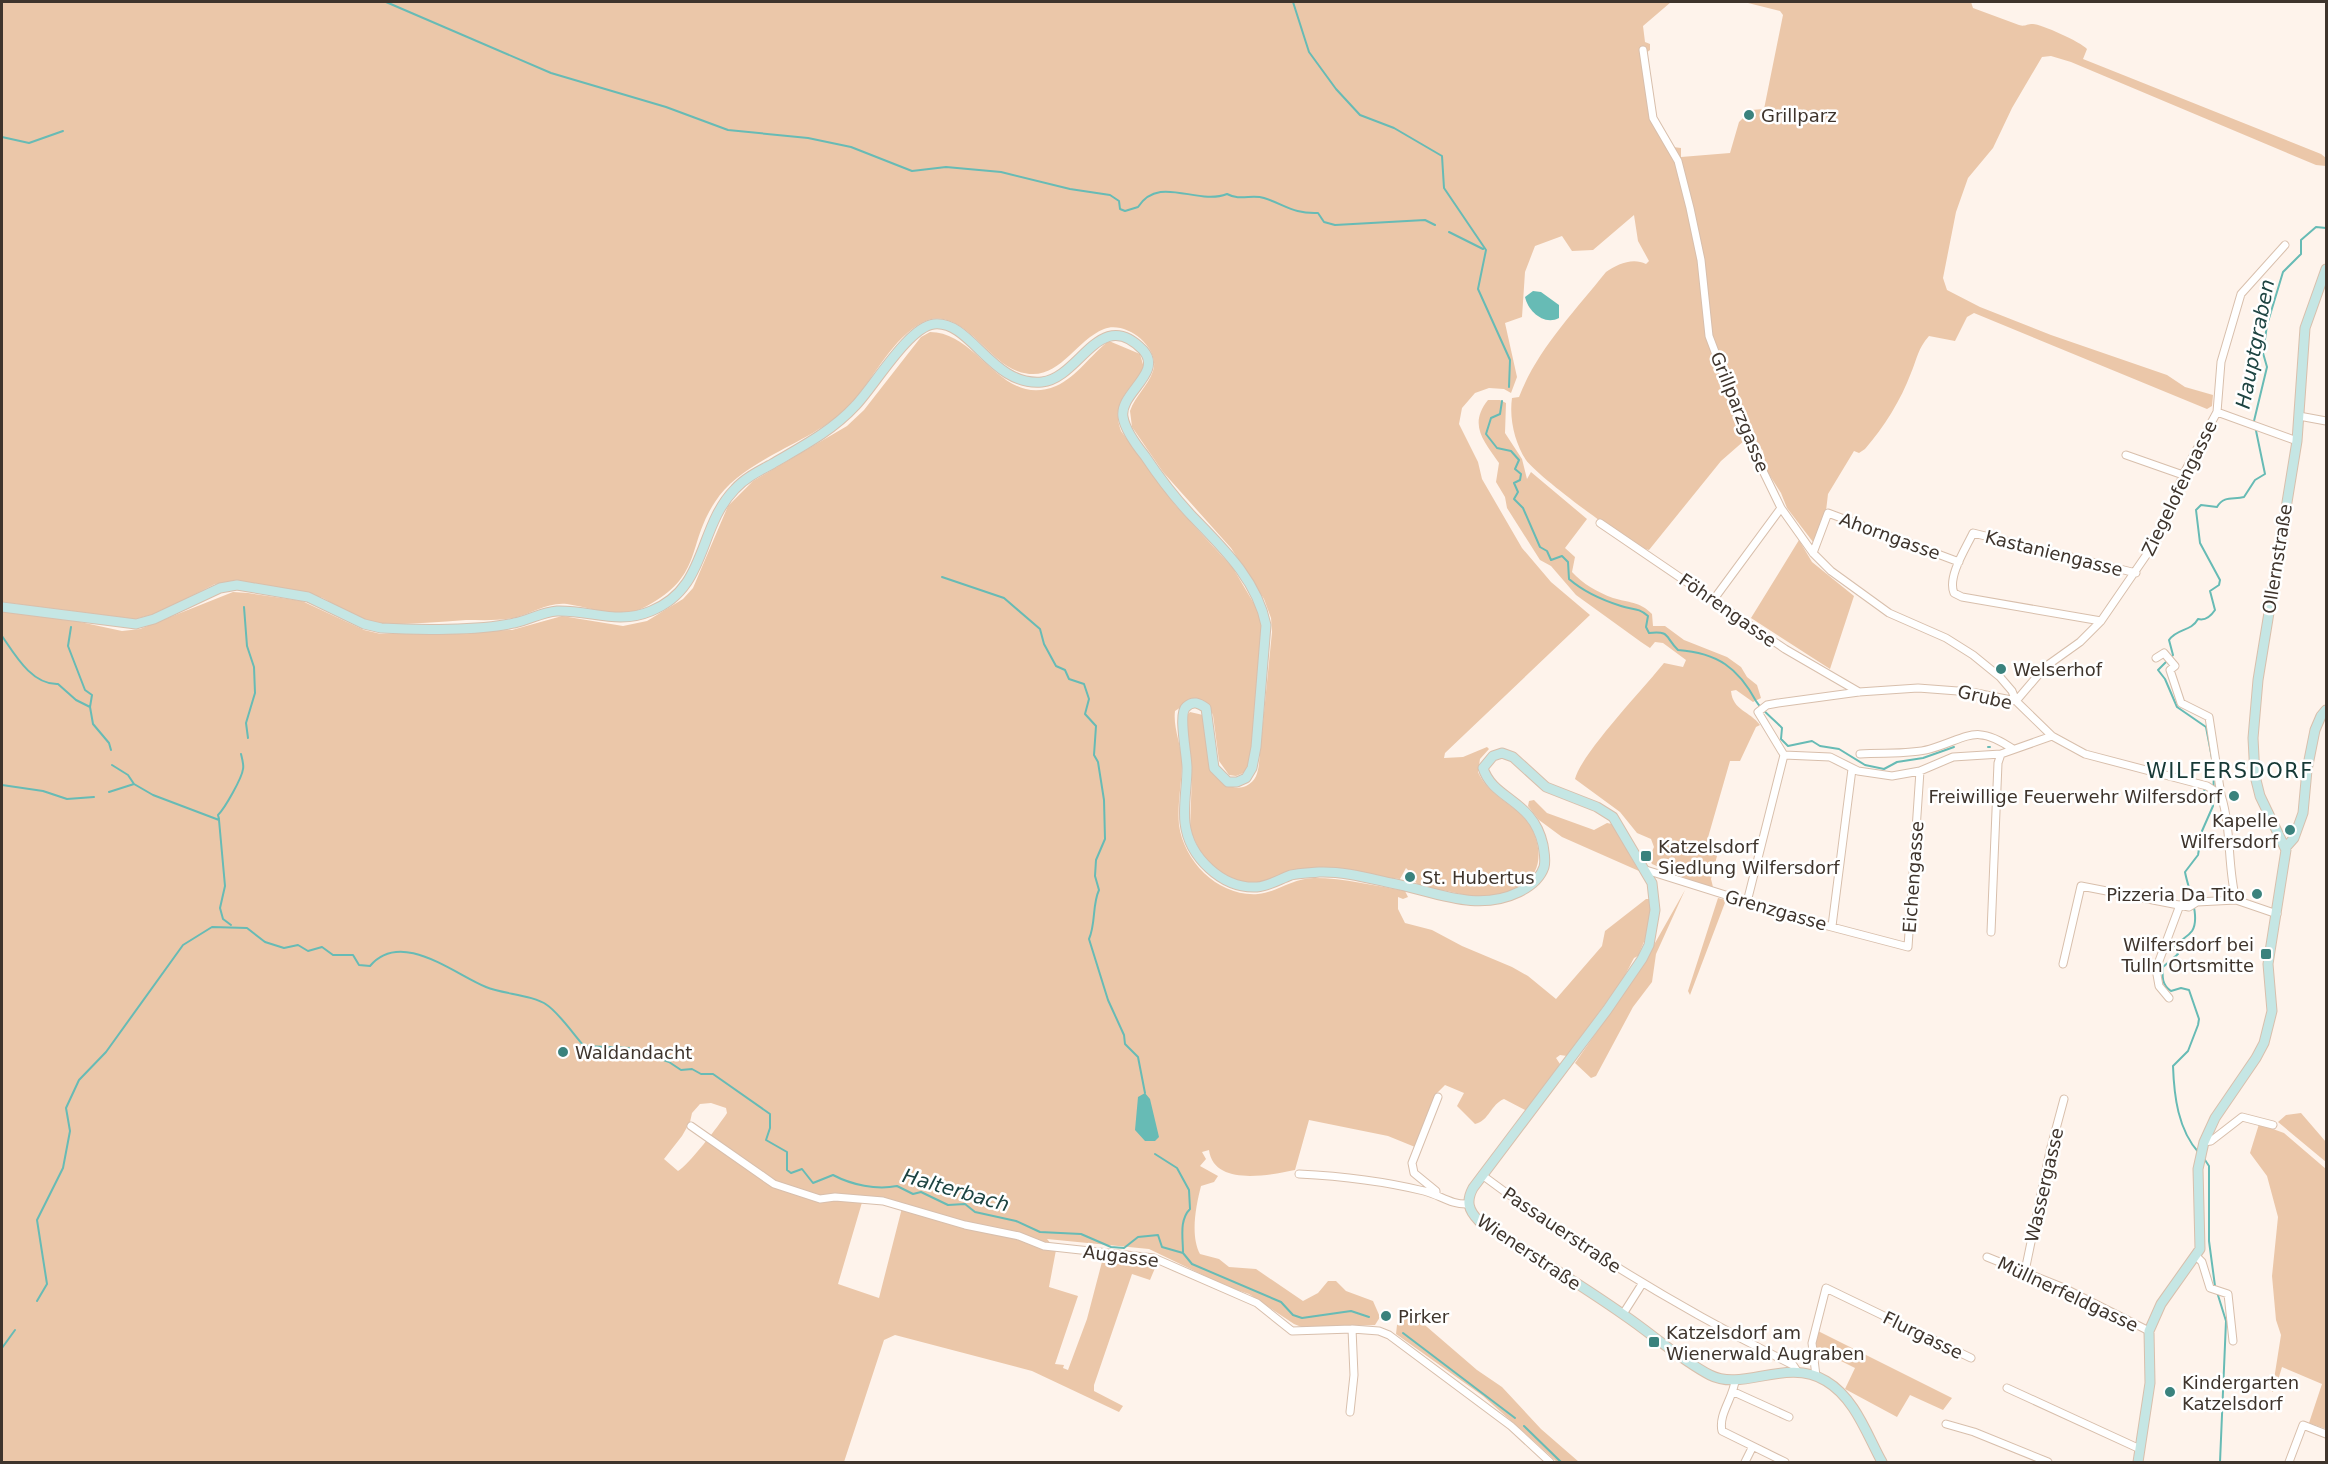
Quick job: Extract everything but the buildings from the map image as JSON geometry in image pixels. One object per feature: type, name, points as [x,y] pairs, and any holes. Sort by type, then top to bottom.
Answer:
[{"type":"street","name":"Grillparzgasse","points":[[1643,50],[1653,118],[1678,161],[1690,208],[1701,260],[1709,336],[1749,442],[1781,508],[1813,553],[1870,602],[1946,638],[1973,655],[2000,677],[2012,691],[2016,701]]},
{"type":"street","name":"Ziegelofengasse","points":[[2016,701],[2045,667],[2080,642],[2101,621],[2158,538],[2183,475],[2217,412],[2221,362],[2241,294],[2285,245]]},
{"type":"street","name":"Ollernstraße","points":[[2286,847],[2259,796],[2254,776],[2253,738],[2259,675],[2297,441],[2305,328],[2326,269]]},
{"type":"street","name":"Wienerstraße","points":[[2,607],[136,624],[154,619],[220,588],[237,585],[308,597],[364,624],[381,628],[500,625],[556,611],[626,619],[651,611],[673,599],[685,589],[720,507],[736,486],[828,430],[856,406],[898,354],[925,327],[935,324],[950,327],[1008,375],[1028,382],[1045,382],[1057,376],[1094,344],[1114,335],[1140,348],[1149,361],[1148,370],[1126,400],[1123,420],[1144,455],[1171,491],[1226,549],[1240,569],[1263,608],[1266,625],[1256,747],[1252,768],[1246,778],[1237,782],[1228,782],[1214,768],[1206,708],[1200,703],[1191,703],[1184,708],[1181,717],[1186,745],[1185,825],[1192,843],[1207,867],[1219,877],[1248,886],[1268,884],[1293,875],[1322,872],[1402,885],[1474,902],[1489,902],[1512,895],[1526,888],[1540,876],[1545,859],[1542,842],[1530,814],[1490,783],[1485,775],[1483,768],[1486,762],[1502,753],[1513,757],[1546,787],[1597,807],[1613,817],[1646,870],[1655,891],[1655,910],[1649,945],[1607,1010],[1482,1175],[1469,1195],[1468,1204],[1479,1221],[1623,1314],[1710,1376],[1735,1380],[1797,1371],[1816,1376],[1835,1387],[1849,1402],[1882,1462]]},
{"type":"street","points":[[2217,412],[2297,441]]},
{"type":"street","points":[[2299,416],[2326,421]]},
{"type":"street","points":[[2126,456],[2183,475]]},
{"type":"street","points":[[1714,599],[1781,508]]},
{"type":"street","name":"Ahorngasse","points":[[1813,553],[1828,513],[1959,562]]},
{"type":"street","name":"Föhrengasse","points":[[1600,523],[1785,649],[1859,692]]},
{"type":"street","name":"Kastaniengasse","points":[[1973,533],[2136,573]]},
{"type":"street","name":"Ahorngasse","points":[[1973,533],[1959,562],[1952,586],[1954,593],[1962,597],[2101,621]]},
{"type":"street","points":[[2156,658],[2164,653],[2175,666],[2170,670],[2181,703],[2209,717],[2219,794],[2229,827],[2230,877],[2236,900]]},
{"type":"street","name":"Grube","points":[[1784,754],[1778,749],[1758,712],[1767,705],[1859,692],[1948,689],[2016,701],[2052,736],[2085,754],[2207,786],[2219,794]]},
{"type":"street","points":[[2138,1462],[2150,1383],[2149,1331],[2161,1304],[2196,1256],[2201,1241],[2199,1165],[2203,1146],[2215,1118],[2264,1043],[2272,1011],[2268,964],[2286,847],[2291,843],[2299,827],[2315,730],[2320,716],[2326,710]]},
{"type":"street","points":[[1860,754],[1929,749],[1973,734],[1996,737],[2013,749]]},
{"type":"street","points":[[1747,902],[1784,754],[1830,757],[1852,769],[1872,775],[1892,776],[1920,771],[1953,757],[2001,754],[2052,736]]},
{"type":"street","points":[[1991,932],[1998,763],[2001,754]]},
{"type":"street","points":[[1832,927],[1852,769]]},
{"type":"street","name":"Eichengasse","points":[[1908,947],[1920,771]]},
{"type":"street","name":"Grenzgasse","points":[[1646,870],[1832,927],[1908,947]]},
{"type":"street","points":[[2063,964],[2081,886],[2189,906],[2197,902],[2236,900],[2277,914]]},
{"type":"street","points":[[2169,998],[2159,986],[2156,969],[2180,905]]},
{"type":"street","points":[[1436,1195],[1436,1191],[1414,1173],[1412,1163],[1438,1097]]},
{"type":"street","name":"Wassergasse","points":[[2025,1271],[2050,1151],[2064,1099]]},
{"type":"street","points":[[2203,1146],[2242,1117],[2273,1125]]},
{"type":"street","name":"Augasse","points":[[691,1126],[774,1184],[820,1199],[883,1201],[965,1225],[1019,1236],[1044,1246],[1154,1258],[1257,1303],[1292,1330],[1379,1331],[1389,1335],[1511,1426],[1550,1462]]},
{"type":"street","points":[[1299,1174],[1335,1176],[1436,1195],[1453,1203],[1468,1204]]},
{"type":"street","name":"Passauerstraße","points":[[1482,1175],[1543,1220],[1642,1284],[1793,1365],[1797,1371]]},
{"type":"street","points":[[2196,1256],[2202,1262],[2210,1288],[2228,1294],[2233,1341]]},
{"type":"street","name":"Müllnerfeldgasse","points":[[1987,1257],[2025,1271],[2149,1331]]},
{"type":"street","points":[[1623,1314],[1642,1284]]},
{"type":"street","name":"Flurgasse","points":[[1816,1376],[1812,1351],[1813,1336],[1826,1288],[1971,1358]]},
{"type":"street","points":[[1350,1412],[1354,1375],[1352,1329]]},
{"type":"street","points":[[1735,1380],[1734,1392],[1720,1423],[1722,1431],[1752,1448],[1785,1462]]},
{"type":"street","points":[[2007,1388],[2140,1449]]},
{"type":"street","points":[[1734,1392],[1789,1417]]},
{"type":"street","points":[[1946,1424],[1974,1432],[2048,1462]]},
{"type":"street","points":[[2289,1462],[2303,1425],[2326,1434]]},
{"type":"street","points":[[1745,1462],[1752,1448]]},
{"type":"shaded area","points":[[2,2],[1671,2],[1643,26],[1645,42],[1650,44],[1650,50],[1646,53],[1655,115],[1673,147],[1681,148],[1681,157],[1730,153],[1739,122],[1751,110],[1764,109],[1783,15],[1780,11],[1744,2],[1971,2],[1973,8],[2019,25],[2037,25],[2069,38],[2087,49],[2083,59],[2321,154],[2326,158],[2326,166],[2316,165],[2071,62],[2051,56],[2042,57],[2012,108],[1993,148],[1968,178],[1956,212],[1943,278],[1947,290],[1980,307],[2051,335],[2167,375],[2185,387],[2213,395],[2212,406],[2207,409],[1974,313],[1967,317],[1955,341],[1929,336],[1925,340],[1907,383],[1891,413],[1865,449],[1859,453],[1854,451],[1828,494],[1826,511],[1813,542],[1787,508],[1781,493],[1767,471],[1763,451],[1747,428],[1740,430],[1745,440],[1721,461],[1649,550],[1606,525],[1566,495],[1526,460],[1512,422],[1512,398],[1519,397],[1546,347],[1606,272],[1625,262],[1636,261],[1646,264],[1649,261],[1638,241],[1634,215],[1593,250],[1572,251],[1562,236],[1535,246],[1525,272],[1522,317],[1505,323],[1517,377],[1511,393],[1504,389],[1489,388],[1475,393],[1462,408],[1459,424],[1478,462],[1482,479],[1522,548],[1551,582],[1590,615],[1445,753],[1444,758],[1463,757],[1487,747],[1489,749],[1480,759],[1478,772],[1483,782],[1524,817],[1530,826],[1538,849],[1535,871],[1522,886],[1501,895],[1488,897],[1423,888],[1406,868],[1400,879],[1322,871],[1253,884],[1238,882],[1216,870],[1200,851],[1190,830],[1192,773],[1186,716],[1190,712],[1203,715],[1214,762],[1227,783],[1235,787],[1246,786],[1252,782],[1259,763],[1272,632],[1271,618],[1264,599],[1231,548],[1163,472],[1132,427],[1130,411],[1151,376],[1154,362],[1147,345],[1131,332],[1122,329],[1113,327],[1104,329],[1093,335],[1054,368],[1043,373],[1031,374],[1005,365],[958,325],[946,320],[932,319],[918,325],[898,342],[857,397],[833,420],[760,462],[727,487],[706,518],[692,559],[678,583],[647,606],[627,613],[560,604],[546,606],[507,619],[374,624],[358,618],[323,598],[301,591],[231,582],[215,584],[158,613],[135,619],[2,602]]},
{"type":"shaded area","points":[[930,332],[947,335],[963,344],[1005,379],[1020,387],[1037,390],[1064,382],[1109,341],[1140,354],[1144,368],[1123,397],[1118,412],[1121,431],[1176,506],[1233,568],[1256,607],[1263,626],[1253,755],[1246,772],[1236,776],[1229,775],[1219,761],[1213,715],[1209,707],[1190,701],[1175,711],[1175,724],[1182,761],[1179,825],[1182,839],[1196,864],[1217,883],[1230,890],[1258,894],[1299,880],[1325,878],[1405,891],[1408,897],[1403,899],[1398,897],[1398,909],[1405,923],[1432,930],[1462,946],[1512,967],[1528,976],[1556,999],[1602,946],[1605,931],[1646,899],[1652,899],[1651,925],[1638,956],[1634,958],[1622,981],[1567,1056],[1560,1055],[1556,1058],[1560,1064],[1527,1111],[1504,1099],[1484,1120],[1475,1124],[1457,1106],[1464,1093],[1445,1085],[1435,1095],[1415,1147],[1388,1136],[1309,1120],[1295,1170],[1258,1176],[1232,1174],[1213,1162],[1209,1150],[1202,1152],[1206,1159],[1200,1166],[1218,1176],[1214,1182],[1201,1186],[1199,1194],[1195,1238],[1200,1254],[1219,1259],[1229,1267],[1256,1269],[1303,1301],[1318,1293],[1328,1281],[1336,1281],[1346,1291],[1373,1301],[1380,1317],[1375,1325],[1304,1328],[1294,1324],[1249,1294],[1228,1287],[1149,1249],[1047,1239],[1056,1250],[1049,1287],[1078,1296],[1055,1364],[1064,1365],[1063,1368],[1068,1370],[1087,1319],[1103,1258],[1158,1261],[1150,1280],[1132,1274],[1094,1385],[1094,1391],[1123,1406],[1119,1412],[1032,1371],[895,1335],[884,1340],[844,1462],[2,1462],[2,611],[71,620],[122,631],[140,629],[233,592],[302,601],[364,630],[381,634],[512,630],[562,616],[623,626],[647,621],[683,599],[693,588],[728,506],[753,481],[847,426],[864,410],[921,337]],"holes":[[[711,1103],[726,1108],[727,1113],[696,1154],[678,1171],[664,1159],[682,1136],[692,1113],[700,1104]],[[863,1199],[902,1208],[879,1298],[838,1284]]]},
{"type":"shaded area","points":[[1488,400],[1500,400],[1506,403],[1505,433],[1522,459],[1527,479],[1531,472],[1587,519],[1565,548],[1575,557],[1572,572],[1601,593],[1643,607],[1652,614],[1653,626],[1665,626],[1684,640],[1727,657],[1741,667],[1747,677],[1757,685],[1761,698],[1753,702],[1736,690],[1731,691],[1732,698],[1738,707],[1760,725],[1756,727],[1740,761],[1730,761],[1707,841],[1717,856],[1711,879],[1713,887],[1694,882],[1652,864],[1649,858],[1654,847],[1651,839],[1637,833],[1620,812],[1575,779],[1601,738],[1664,663],[1683,667],[1686,660],[1663,643],[1655,642],[1650,648],[1641,642],[1576,595],[1551,566],[1540,560],[1507,508],[1505,497],[1496,482],[1499,463],[1480,433],[1479,417]]},
{"type":"shaded area","points":[[1799,540],[1812,562],[1854,596],[1830,669],[1751,618]]},
{"type":"shaded area","points":[[1534,800],[1547,813],[1594,830],[1607,823],[1612,824],[1639,871],[1562,837],[1539,820],[1528,806],[1529,801]]},
{"type":"shaded area","points":[[1685,890],[1656,954],[1652,982],[1633,1007],[1596,1076],[1591,1078],[1575,1063],[1638,973]]},
{"type":"shaded area","points":[[1718,898],[1726,900],[1690,995],[1688,991]]},
{"type":"shaded area","points":[[2301,1113],[2326,1142],[2326,1162],[2278,1122],[2286,1115]]},
{"type":"shaded area","points":[[2259,1124],[2284,1133],[2326,1169],[2326,1429],[2309,1423],[2322,1384],[2282,1367],[2275,1390],[2272,1392],[2281,1335],[2276,1320],[2272,1276],[2278,1217],[2267,1176],[2250,1153]]},
{"type":"shaded area","points":[[1412,1314],[1477,1370],[1502,1387],[1541,1429],[1579,1462],[1557,1462],[1483,1396],[1396,1334],[1397,1325]]},
{"type":"shaded area","points":[[1818,1331],[1952,1398],[1943,1410],[1910,1395],[1897,1417],[1845,1389],[1855,1368],[1815,1348]]},
{"type":"water","points":[[1533,291],[1541,292],[1559,305],[1559,318],[1542,319],[1533,312],[1525,297]]},
{"type":"water","points":[[1145,1093],[1150,1099],[1159,1137],[1155,1141],[1145,1141],[1135,1130],[1138,1097]]},
{"type":"waterway","points":[[386,2],[551,73],[666,107],[728,130],[808,138],[851,147],[912,171],[946,167],[1001,172],[1070,189],[1110,195],[1119,201],[1120,209],[1125,211],[1138,207],[1147,197],[1157,193],[1215,197],[1227,194],[1237,197],[1259,197],[1296,211],[1318,213],[1324,222],[1335,225],[1425,220],[1435,225]]},
{"type":"waterway","points":[[1293,2],[1309,52],[1336,89],[1360,115],[1394,128],[1442,156],[1444,188],[1486,250],[1478,289],[1510,360],[1509,387]]},
{"type":"waterway","points":[[2,137],[29,143],[63,131]]},
{"type":"waterway","name":"Hauptgraben","points":[[2213,763],[2206,727],[2177,707],[2165,679],[2158,670],[2173,655],[2169,640],[2172,636],[2192,626],[2198,619],[2208,618],[2215,610],[2210,591],[2219,585],[2220,580],[2200,543],[2196,510],[2201,505],[2217,507],[2226,499],[2244,497],[2255,480],[2265,474],[2254,421],[2267,367],[2263,353],[2267,325],[2283,272],[2301,254],[2301,240],[2316,227],[2326,228]]},
{"type":"waterway","points":[[1449,232],[1483,249]]},
{"type":"waterway","points":[[1502,401],[1500,414],[1491,418],[1486,434],[1497,448],[1511,451],[1519,460],[1515,469],[1521,474],[1520,480],[1514,483],[1518,492],[1514,499],[1523,508],[1540,547],[1547,551],[1551,560],[1562,556],[1568,562],[1569,579],[1575,584],[1600,598],[1644,613],[1648,616],[1646,627],[1649,633],[1664,634],[1678,650],[1705,655],[1725,664],[1734,671],[1759,705],[1782,728],[1781,739],[1788,746],[1812,741],[1820,746],[1839,749],[1865,765],[1884,769],[1897,762],[1923,758],[1954,747]]},
{"type":"waterway","points":[[942,577],[1004,598],[1040,629],[1044,644],[1056,666],[1065,670],[1069,679],[1084,684],[1089,699],[1085,714],[1096,726],[1094,755],[1098,762],[1104,800],[1105,839],[1096,860],[1095,876],[1099,890],[1089,939],[1108,1000],[1124,1035],[1125,1044],[1138,1057],[1145,1093]]},
{"type":"waterway","points":[[244,607],[247,646],[254,667],[255,693],[246,723],[248,738]]},
{"type":"waterway","points":[[71,627],[68,646],[85,690],[92,695],[90,707]]},
{"type":"waterway","points":[[2,636],[32,674],[40,680],[58,684],[76,700],[90,707],[93,724],[109,743],[111,750]]},
{"type":"waterway","points":[[219,819],[218,815],[233,793],[242,773],[241,754]]},
{"type":"waterway","points":[[112,765],[128,775],[134,784]]},
{"type":"waterway","name":"Hauptgraben","points":[[2199,1153],[2186,1134],[2178,1112],[2173,1066],[2188,1051],[2199,1019],[2189,990],[2181,988],[2171,991],[2168,989],[2164,983],[2163,967],[2178,954],[2175,947],[2192,931],[2194,925],[2195,911],[2185,872],[2198,855],[2202,831],[2213,806],[2214,768]]},
{"type":"waterway","points":[[109,792],[134,784],[153,795],[219,820],[225,886],[220,908],[223,919],[231,925]]},
{"type":"waterway","points":[[2,785],[43,791],[67,799],[94,797]]},
{"type":"waterway","points":[[2204,790],[2213,806]]},
{"type":"waterway","name":"Halterbach","points":[[37,1301],[47,1284],[37,1220],[63,1168],[70,1131],[66,1108],[79,1080],[106,1052],[183,945],[212,927],[247,928],[265,942],[284,948],[298,945],[308,951],[322,947],[333,955],[353,955],[359,965],[370,966],[383,956],[397,952],[412,953],[428,958],[486,987],[547,1005],[584,1046],[631,1048],[669,1062],[681,1070],[692,1069],[701,1074],[713,1074],[770,1114],[770,1128],[766,1140],[787,1152],[787,1170],[791,1173],[802,1169],[813,1183],[833,1175],[864,1186],[897,1186],[913,1194],[921,1192],[948,1205],[965,1204],[975,1212],[1016,1221],[1040,1232],[1081,1234],[1111,1247],[1124,1248],[1138,1237],[1158,1235],[1162,1247],[1183,1253],[1192,1264],[1281,1302],[1293,1315],[1302,1318],[1351,1311],[1369,1317]]},
{"type":"waterway","points":[[1155,1154],[1177,1168],[1189,1190],[1190,1209],[1183,1224],[1183,1252]]},
{"type":"waterway","name":"Hauptgraben","points":[[2203,1157],[2209,1166],[2209,1241],[2215,1286]]},
{"type":"waterway","name":"Hauptgraben","points":[[2217,1292],[2226,1321],[2220,1462]]},
{"type":"waterway","points":[[2,1348],[15,1330]]},
{"type":"waterway","name":"Halterbach","points":[[1403,1333],[1515,1418]]},
{"type":"waterway","name":"Halterbach","points":[[1524,1426],[1561,1462]]},
{"type":"place","name":"Grillparz","points":[[1749,115]]},
{"type":"place","name":"Welserhof","points":[[2001,669]]},
{"type":"place","name":"Freiwillige Feuerwehr Wilfersdorf","points":[[2234,796]]},
{"type":"place","name":"Kapelle Wilfersdorf","points":[[2290,830]]},
{"type":"place","name":"Katzelsdorf Siedlung Wilfersdorf","points":[[1646,856]]},
{"type":"place","name":"St. Hubertus","points":[[1410,877]]},
{"type":"place","name":"Pizzeria Da Tito","points":[[2257,894]]},
{"type":"place","name":"Wilfersdorf bei Tulln Ortsmitte","points":[[2266,954]]},
{"type":"place","name":"Waldandacht","points":[[563,1052]]},
{"type":"place","name":"Pirker","points":[[1386,1316]]},
{"type":"place","name":"Katzelsdorf am Wienerwald Augraben","points":[[1654,1342]]},
{"type":"place","name":"Kindergarten Katzelsdorf","points":[[2170,1392]]},
{"type":"district","name":"WILFERSDORF","points":[[2230,771]]}]
